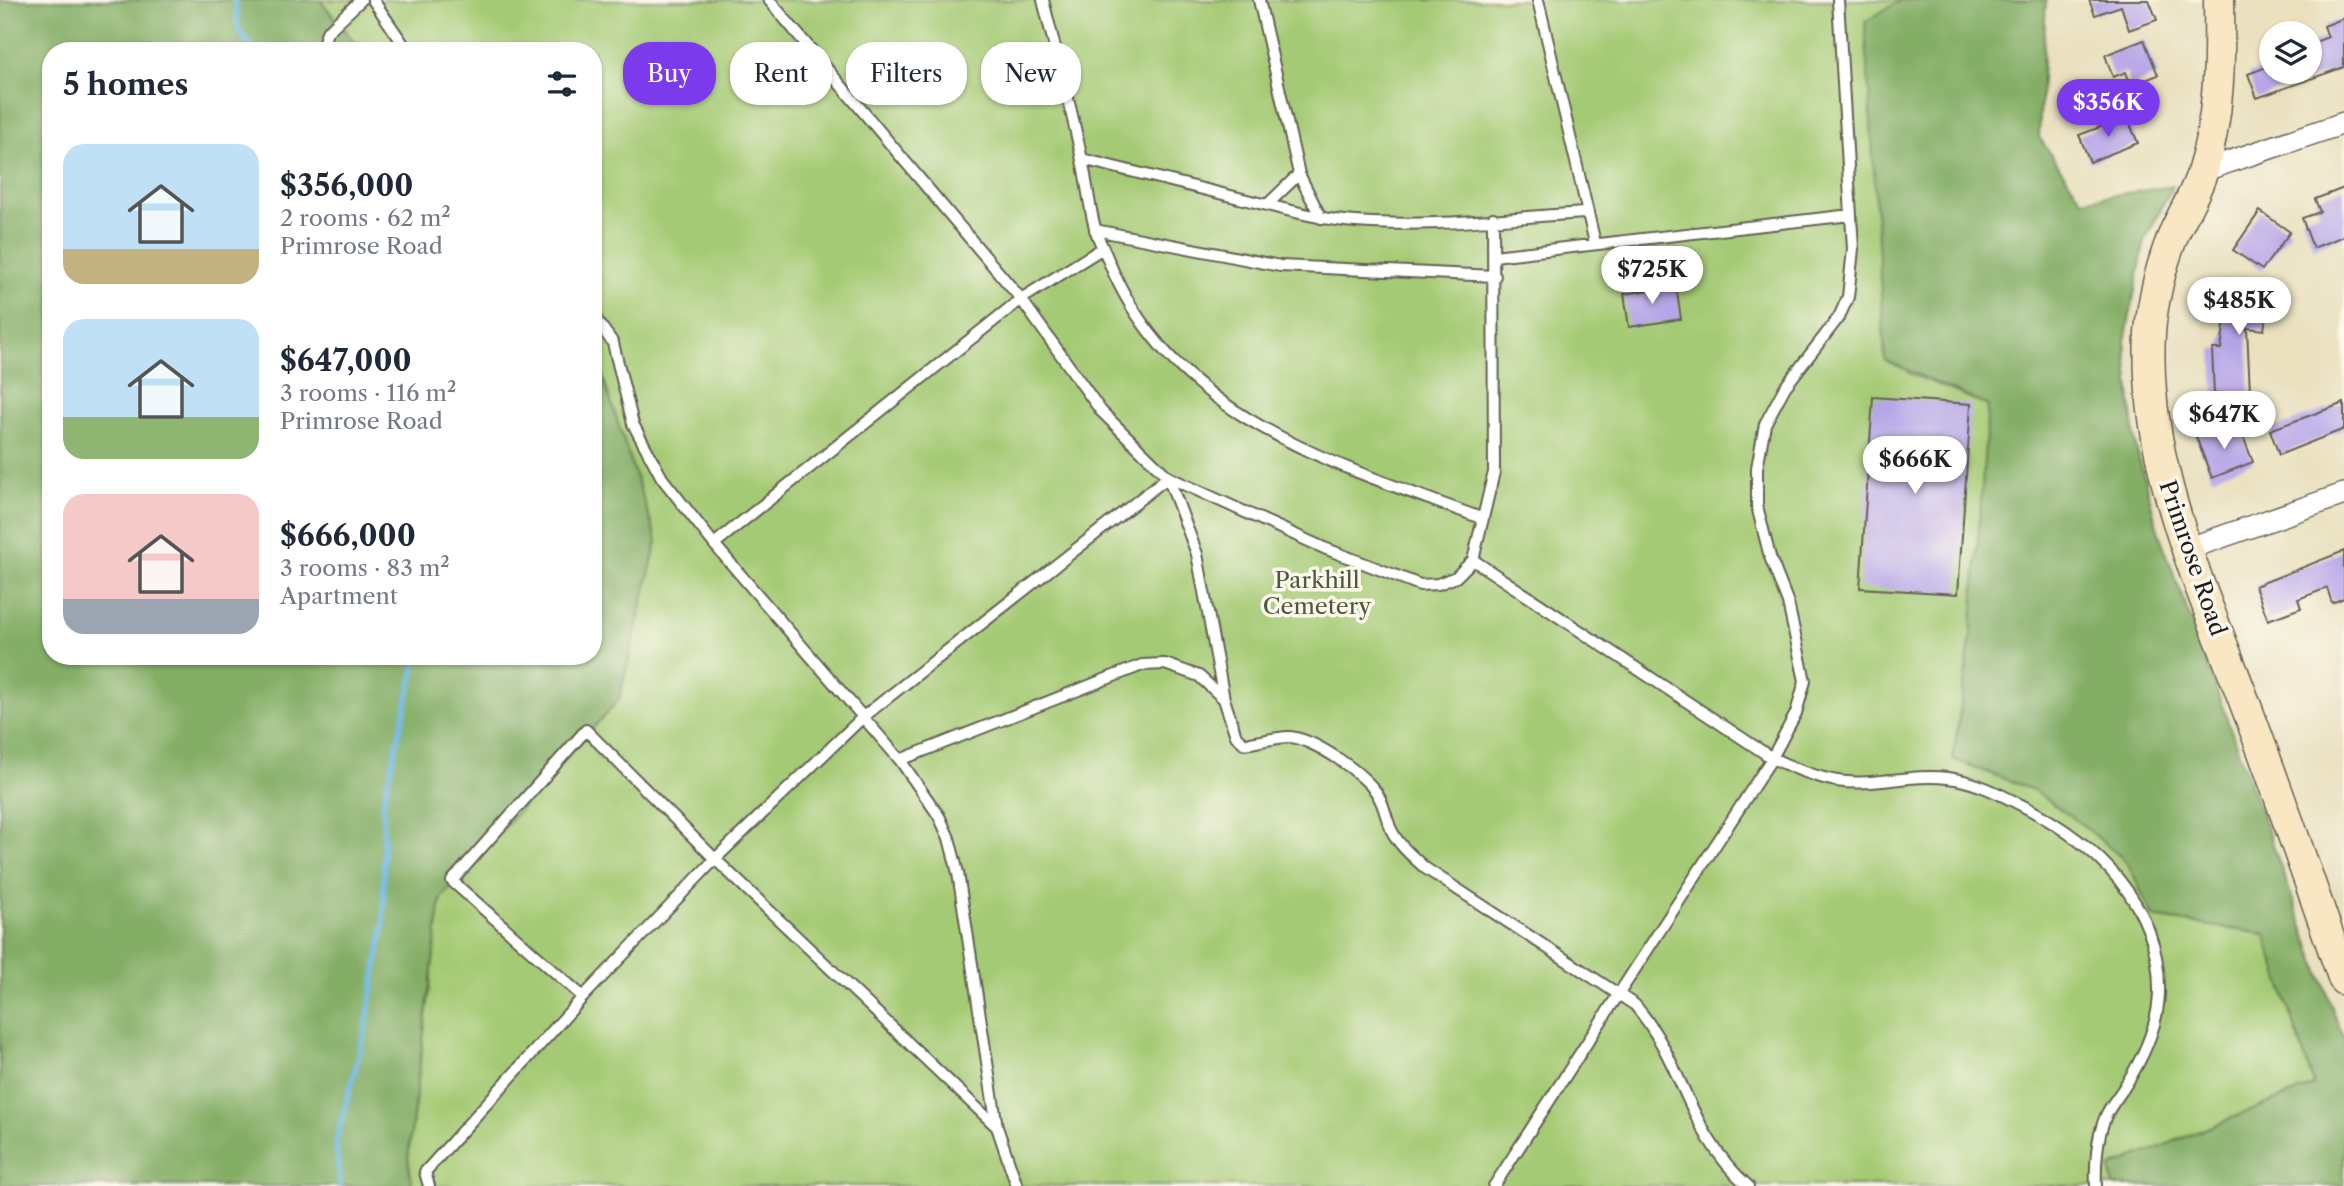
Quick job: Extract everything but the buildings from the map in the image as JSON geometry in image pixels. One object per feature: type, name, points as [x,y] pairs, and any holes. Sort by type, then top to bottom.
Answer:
[{"type":"street","name":"Primrose Road","points":[[2219,0],[2220,64],[2216,105],[2202,172],[2174,234],[2159,284],[2150,332],[2150,384],[2156,442],[2187,549],[2344,980]]},
{"type":"street","points":[[2202,172],[2344,123]]},
{"type":"street","points":[[2187,549],[2344,494]]},
{"type":"lane","points":[[324,42],[327,32],[361,0]]},
{"type":"lane","points":[[373,0],[402,42]]},
{"type":"lane","points":[[769,0],[1021,299],[1101,411],[1168,477],[1324,548],[1420,585],[1438,584],[1455,577],[1473,560],[1494,472],[1493,218]]},
{"type":"lane","points":[[1043,0],[1082,159],[1095,230],[1121,291],[1160,346],[1218,402],[1259,428],[1356,471],[1481,518]]},
{"type":"lane","points":[[1259,0],[1299,174],[1321,218]]},
{"type":"lane","points":[[1538,0],[1595,243]]},
{"type":"lane","points":[[1494,1186],[1772,758],[1796,713],[1805,681],[1795,627],[1757,506],[1757,468],[1765,424],[1785,387],[1839,317],[1848,297],[1853,249],[1838,0]]},
{"type":"lane","points":[[1082,159],[1321,218],[1357,222],[1586,213]]},
{"type":"lane","points":[[1267,205],[1299,174]]},
{"type":"lane","points":[[1494,256],[1851,215]]},
{"type":"lane","points":[[1095,230],[1280,266],[1495,276]]},
{"type":"lane","points":[[713,544],[1021,299],[1103,248]]},
{"type":"lane","points":[[602,327],[613,343],[634,424],[662,478],[713,544],[900,760],[939,816],[949,838],[997,1127],[1017,1186]]},
{"type":"lane","points":[[1168,477],[1197,554],[1224,699],[1236,736],[1245,744],[1289,737],[1308,741],[1333,757],[1371,783],[1380,797],[1391,830],[1403,847],[1425,868],[1635,1005],[1656,1030],[1716,1154],[1748,1186]]},
{"type":"lane","points":[[429,1186],[425,1172],[583,997],[715,859],[863,717],[1168,477]]},
{"type":"lane","points":[[1473,560],[1772,758],[1806,774],[1839,782],[1914,775],[1951,778],[1993,791],[2057,825],[2111,867],[2126,887],[2150,934],[2157,965],[2159,993],[2155,1022],[2142,1058],[2105,1117],[2098,1151],[2096,1186]]},
{"type":"lane","points":[[900,760],[1142,665],[1165,664],[1199,676],[1224,699]]},
{"type":"lane","points":[[583,997],[452,881],[586,730],[715,859],[997,1127]]},
{"type":"green space","points":[[0,0],[320,0],[354,42],[42,42],[42,665],[602,665],[602,375],[657,541],[619,699],[441,898],[408,1157],[412,1186],[0,1186]]},
{"type":"green space","name":"Parkhill Cemetery","points":[[320,0],[1901,0],[1865,22],[1908,373],[1988,405],[1971,637],[1953,759],[2033,790],[2083,825],[2128,863],[2153,917],[2265,934],[2314,1085],[2111,1167],[2113,1186],[412,1186],[408,1157],[441,898],[619,699],[657,541],[602,375],[602,42],[354,42]]},
{"type":"green space","points":[[1901,0],[2046,0],[2039,137],[2082,200],[2173,186],[2145,240],[2125,341],[2135,443],[2158,530],[2344,1040],[2344,1186],[2113,1186],[2111,1167],[2314,1085],[2265,934],[2153,917],[2128,863],[2083,825],[2033,790],[1953,759],[1971,637],[1988,406],[1885,360],[1865,22]]},
{"type":"waterway","points":[[235,0],[238,28],[248,42]]},
{"type":"waterway","points":[[340,1186],[336,1142],[365,1032],[384,924],[383,802],[415,665]]}]
